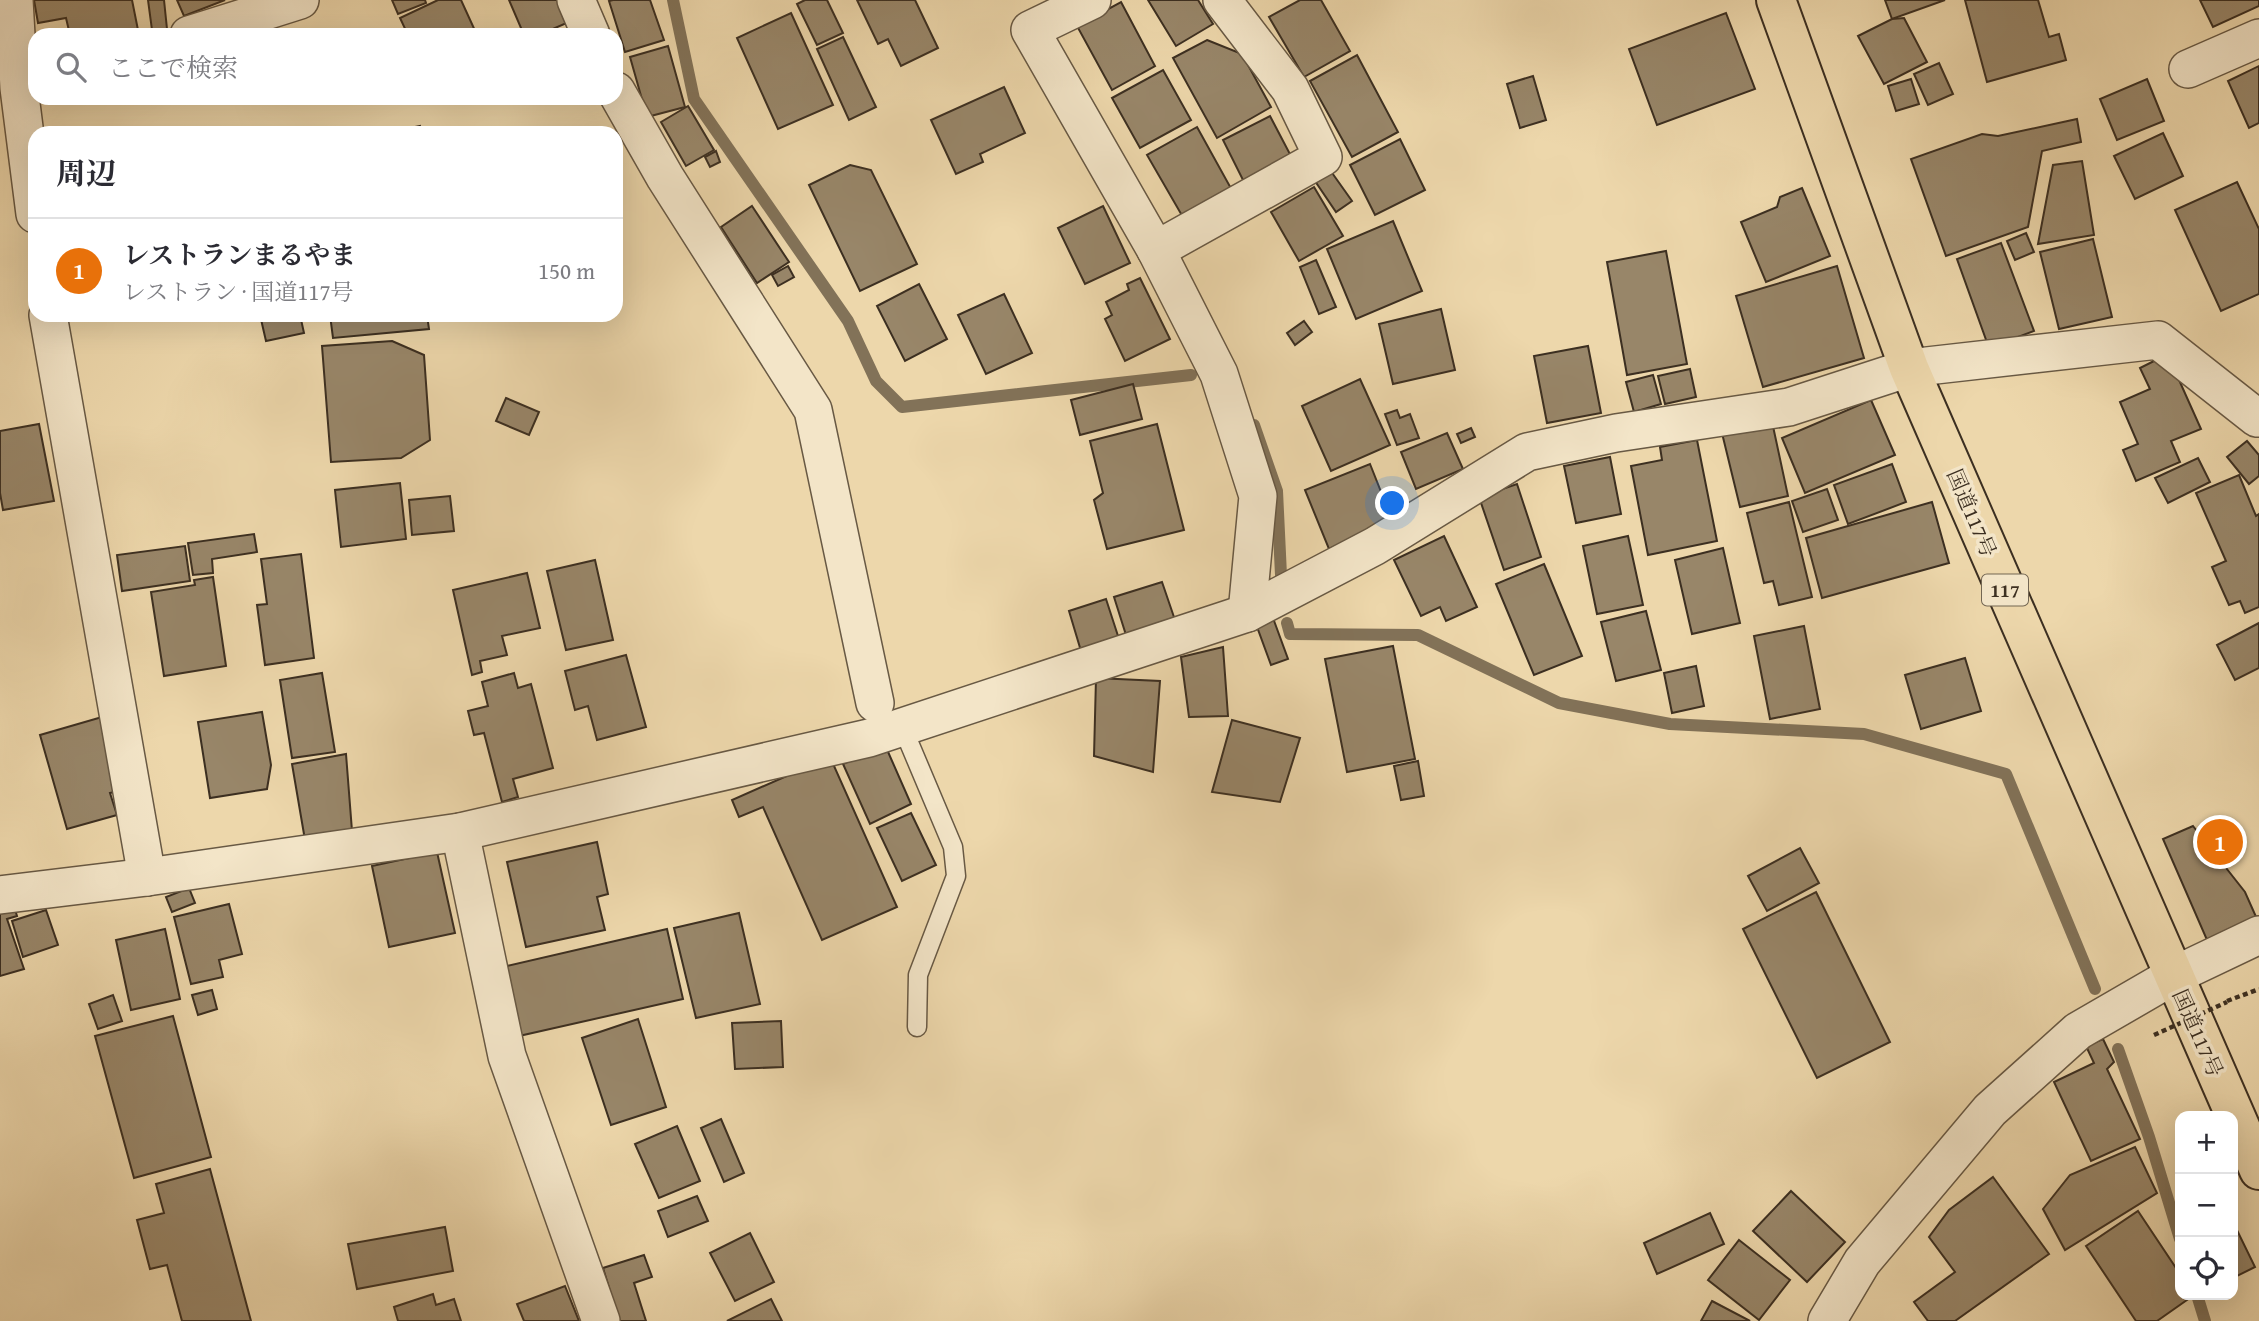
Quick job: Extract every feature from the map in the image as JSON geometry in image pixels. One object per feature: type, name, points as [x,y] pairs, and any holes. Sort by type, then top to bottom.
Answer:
[{"type":"highway","name":"国道117号","points":[[1776,0],[1909,368],[2259,1170]]},
{"type":"street","points":[[14,0],[27,86]]},
{"type":"street","points":[[211,28],[300,0]]},
{"type":"street","points":[[576,0],[588,28]]},
{"type":"street","points":[[1092,0],[1030,30],[1156,250],[1219,374],[1258,496],[1247,613]]},
{"type":"street","points":[[1156,250],[1323,157],[1290,89],[1222,0]]},
{"type":"street","points":[[2188,69],[2259,38]]},
{"type":"street","points":[[623,103],[665,177],[813,410],[888,715]]},
{"type":"street","points":[[28,105],[30,126]]},
{"type":"street","points":[[49,322],[147,877]]},
{"type":"street","points":[[0,895],[147,877],[460,832],[869,738],[888,715],[1247,613],[1376,546],[1527,452],[1616,433],[1788,407],[1909,368],[2158,340],[2259,417]]},
{"type":"street","points":[[460,832],[507,1056],[601,1321]]},
{"type":"street","points":[[1827,1321],[1863,1262],[1990,1110],[2078,1031],[2173,976],[2259,935]]},
{"type":"lane","points":[[888,715],[953,847],[956,876],[918,975],[917,1027]]},
{"type":"path","points":[[2154,1035],[2259,989]]},
{"type":"building","points":[[34,0],[132,0],[138,28],[68,28],[66,18],[38,23]]},
{"type":"building","points":[[148,0],[164,0],[167,28],[152,28]]},
{"type":"building","points":[[177,0],[225,0],[184,16]]},
{"type":"building","points":[[392,0],[425,0],[426,3],[398,14]]},
{"type":"building","points":[[438,0],[461,0],[474,28],[405,28],[400,18]]},
{"type":"building","points":[[509,0],[560,0],[569,22],[555,28],[521,28]]},
{"type":"building","points":[[650,0],[664,40],[625,52],[623,28],[617,28],[609,1]]},
{"type":"building","points":[[805,0],[827,0],[843,33],[817,45],[797,4]]},
{"type":"building","points":[[857,0],[915,0],[938,48],[901,66],[888,39],[878,44]]},
{"type":"building","points":[[1148,0],[1198,0],[1213,24],[1176,46]]},
{"type":"building","points":[[1300,0],[1321,0],[1350,51],[1304,77],[1269,17]]},
{"type":"building","points":[[1885,0],[1945,0],[1892,19]]},
{"type":"building","points":[[1965,0],[2038,0],[2049,37],[2059,34],[2066,60],[1987,82]]},
{"type":"building","points":[[2200,0],[2259,0],[2259,6],[2213,27]]},
{"type":"building","points":[[1121,2],[1155,66],[1112,90],[1077,26]]},
{"type":"building","points":[[791,13],[833,105],[778,129],[737,38]]},
{"type":"building","points":[[1726,13],[1755,89],[1657,125],[1629,49]]},
{"type":"building","points":[[1904,18],[1927,62],[1884,84],[1858,36],[1892,19]]},
{"type":"building","points":[[843,37],[876,107],[849,120],[817,49]]},
{"type":"building","points":[[1207,40],[1242,54],[1271,107],[1217,138],[1173,58]]},
{"type":"building","points":[[668,46],[685,107],[647,117],[630,57]]},
{"type":"building","points":[[1357,55],[1398,132],[1352,157],[1310,81]]},
{"type":"building","points":[[1939,63],[1953,94],[1928,105],[1914,74]]},
{"type":"building","points":[[2259,66],[2259,123],[2249,128],[2228,81]]},
{"type":"building","points":[[1163,70],[1191,120],[1140,148],[1112,98]]},
{"type":"building","points":[[1533,76],[1546,120],[1520,128],[1507,84]]},
{"type":"building","points":[[1911,79],[1919,104],[1896,111],[1888,86]]},
{"type":"building","points":[[2147,79],[2164,121],[2117,140],[2100,99]]},
{"type":"building","points":[[1004,87],[1025,133],[980,154],[983,162],[956,174],[931,120]]},
{"type":"building","points":[[688,106],[714,150],[686,166],[661,122]]},
{"type":"building","points":[[1270,116],[1292,158],[1244,182],[1223,140]]},
{"type":"building","points":[[2077,119],[2081,142],[2042,151],[2028,227],[1946,256],[1911,159],[1982,134],[1998,136]]},
{"type":"building","points":[[1197,127],[1233,192],[1184,219],[1147,155]]},
{"type":"building","points":[[2163,133],[2183,176],[2135,199],[2114,156]]},
{"type":"building","points":[[1400,139],[1425,190],[1375,215],[1350,165]]},
{"type":"building","points":[[716,151],[720,162],[710,167],[705,157]]},
{"type":"building","points":[[2082,161],[2094,235],[2038,244],[2053,165]]},
{"type":"building","points":[[850,165],[871,170],[917,264],[860,291],[809,185]]},
{"type":"building","points":[[1330,170],[1352,201],[1336,212],[1315,181]]},
{"type":"building","points":[[2237,182],[2259,229],[2259,294],[2221,311],[2175,210]]},
{"type":"building","points":[[1314,187],[1343,236],[1299,261],[1271,212]]},
{"type":"building","points":[[1802,188],[1830,256],[1766,282],[1741,222],[1777,207],[1780,197]]},
{"type":"building","points":[[752,206],[789,262],[757,283],[721,227]]},
{"type":"building","points":[[1103,206],[1130,263],[1085,284],[1058,228]]},
{"type":"building","points":[[1393,221],[1422,291],[1356,319],[1327,249]]},
{"type":"building","points":[[2026,233],[2034,252],[2015,260],[2007,241]]},
{"type":"building","points":[[2093,239],[2112,317],[2059,329],[2040,252]]},
{"type":"building","points":[[2001,243],[2034,331],[1989,348],[1957,259]]},
{"type":"building","points":[[1666,251],[1687,364],[1627,375],[1607,262]]},
{"type":"building","points":[[1316,260],[1336,307],[1319,314],[1300,267]]},
{"type":"building","points":[[788,266],[794,277],[778,286],[772,275]]},
{"type":"building","points":[[1837,266],[1864,358],[1763,387],[1736,296]]},
{"type":"building","points":[[1140,278],[1170,339],[1125,361],[1105,319],[1112,315],[1106,302],[1129,290],[1127,284]]},
{"type":"building","points":[[919,284],[947,339],[905,361],[877,306]]},
{"type":"building","points":[[1004,294],[1032,353],[986,374],[958,315]]},
{"type":"building","points":[[1441,309],[1455,370],[1393,384],[1379,324]]},
{"type":"building","points":[[1304,321],[1312,332],[1295,345],[1287,333]]},
{"type":"building","points":[[262,322],[302,322],[304,333],[266,341]]},
{"type":"building","points":[[331,322],[428,322],[429,329],[333,338]]},
{"type":"building","points":[[392,341],[424,355],[430,440],[401,458],[331,462],[322,346]]},
{"type":"building","points":[[1588,346],[1601,413],[1547,423],[1534,356]]},
{"type":"building","points":[[2158,359],[2175,371],[2201,429],[2171,441],[2180,462],[2136,481],[2123,450],[2138,444],[2120,402],[2150,389],[2140,368]]},
{"type":"building","points":[[1690,369],[1696,397],[1665,404],[1658,376]]},
{"type":"building","points":[[1653,375],[1661,404],[1634,412],[1626,382]]},
{"type":"building","points":[[1360,379],[1390,445],[1331,471],[1302,406]]},
{"type":"building","points":[[1133,384],[1142,419],[1080,435],[1071,400]]},
{"type":"building","points":[[506,398],[539,412],[529,435],[496,421]]},
{"type":"building","points":[[1871,400],[1895,455],[1805,493],[1782,438]]},
{"type":"building","points":[[1397,410],[1400,418],[1410,414],[1419,438],[1397,445],[1385,414]]},
{"type":"building","points":[[1771,417],[1788,496],[1740,507],[1721,429]]},
{"type":"building","points":[[39,424],[54,501],[3,510],[0,493],[0,431]]},
{"type":"building","points":[[1157,424],[1184,530],[1107,549],[1094,500],[1103,493],[1090,441]]},
{"type":"building","points":[[1471,428],[1475,437],[1461,443],[1457,434]]},
{"type":"building","points":[[1447,433],[1463,469],[1416,489],[1401,452]]},
{"type":"building","points":[[1697,440],[1717,541],[1648,555],[1631,466],[1662,460],[1660,447]]},
{"type":"building","points":[[2247,441],[2259,455],[2259,476],[2249,484],[2227,457]]},
{"type":"building","points":[[1610,457],[1621,514],[1576,523],[1564,466]]},
{"type":"building","points":[[2198,458],[2210,482],[2168,503],[2155,478]]},
{"type":"building","points":[[1370,464],[1393,522],[1329,549],[1305,490]]},
{"type":"building","points":[[1892,464],[1906,502],[1848,524],[1834,485]]},
{"type":"building","points":[[2239,475],[2256,516],[2259,514],[2259,607],[2245,613],[2240,601],[2229,605],[2212,567],[2226,561],[2196,493]]},
{"type":"building","points":[[400,483],[406,539],[341,547],[335,490]]},
{"type":"building","points":[[1517,484],[1541,557],[1504,570],[1479,497]]},
{"type":"building","points":[[1827,489],[1838,520],[1803,532],[1792,501]]},
{"type":"building","points":[[450,496],[454,531],[412,535],[409,500]]},
{"type":"building","points":[[1789,502],[1812,597],[1779,605],[1773,581],[1764,583],[1747,513]]},
{"type":"building","points":[[1932,502],[1949,563],[1822,598],[1806,538]]},
{"type":"building","points":[[254,534],[257,552],[212,559],[213,573],[193,575],[188,543]]},
{"type":"building","points":[[1444,536],[1477,607],[1446,621],[1440,607],[1421,616],[1394,560]]},
{"type":"building","points":[[1628,536],[1643,605],[1597,614],[1583,546]]},
{"type":"building","points":[[185,546],[190,581],[122,591],[117,555]]},
{"type":"building","points":[[1723,548],[1740,623],[1692,634],[1675,560]]},
{"type":"building","points":[[301,554],[314,658],[265,665],[257,605],[267,604],[261,559]]},
{"type":"building","points":[[595,560],[613,640],[566,650],[547,571]]},
{"type":"building","points":[[1544,564],[1582,656],[1534,675],[1496,584]]},
{"type":"building","points":[[527,573],[540,628],[502,636],[507,655],[480,661],[482,672],[472,675],[453,590]]},
{"type":"building","points":[[213,577],[226,666],[164,676],[151,592],[195,585],[194,580]]},
{"type":"building","points":[[1162,582],[1175,620],[1126,635],[1114,597]]},
{"type":"building","points":[[1106,599],[1119,639],[1081,651],[1069,611]]},
{"type":"building","points":[[1646,611],[1661,670],[1616,681],[1601,622]]},
{"type":"building","points":[[1273,618],[1288,659],[1271,665],[1256,624]]},
{"type":"building","points":[[2259,623],[2259,668],[2235,680],[2217,645]]},
{"type":"building","points":[[1804,626],[1820,709],[1770,719],[1754,636]]},
{"type":"building","points":[[1393,646],[1415,759],[1347,772],[1325,659]]},
{"type":"building","points":[[1223,647],[1228,716],[1189,717],[1181,657]]},
{"type":"building","points":[[626,655],[646,727],[597,740],[588,706],[575,710],[565,671]]},
{"type":"building","points":[[1965,658],[1981,711],[1921,729],[1905,675]]},
{"type":"building","points":[[1696,666],[1704,706],[1672,713],[1664,673]]},
{"type":"building","points":[[322,673],[335,752],[292,758],[280,680]]},
{"type":"building","points":[[514,673],[518,688],[531,684],[553,768],[513,779],[518,797],[502,802],[484,733],[474,735],[468,711],[488,706],[482,682]]},
{"type":"building","points":[[1096,678],[1160,681],[1153,772],[1094,756]]},
{"type":"building","points":[[262,712],[271,765],[267,789],[210,798],[198,722]]},
{"type":"building","points":[[102,717],[122,790],[110,793],[117,815],[67,829],[40,735]]},
{"type":"building","points":[[1232,720],[1300,738],[1280,802],[1212,792]]},
{"type":"building","points":[[885,745],[911,804],[870,824],[843,764]]},
{"type":"building","points":[[346,754],[352,831],[305,840],[292,764]]},
{"type":"building","points":[[830,757],[897,907],[822,940],[763,807],[739,817],[732,800]]},
{"type":"building","points":[[1418,761],[1424,796],[1401,800],[1394,766]]},
{"type":"building","points":[[911,813],[936,865],[902,881],[877,828]]},
{"type":"building","points":[[2193,826],[2245,892],[2257,919],[2207,940],[2163,839]]},
{"type":"building","points":[[597,842],[608,894],[597,897],[605,930],[526,947],[507,862]]},
{"type":"building","points":[[1800,848],[1819,883],[1767,911],[1748,876]]},
{"type":"building","points":[[437,852],[455,933],[389,947],[372,866]]},
{"type":"building","points":[[189,888],[195,903],[172,912],[166,897]]},
{"type":"building","points":[[1816,892],[1890,1042],[1817,1078],[1743,929]]},
{"type":"building","points":[[13,903],[17,916],[7,919],[24,969],[0,976],[0,907]]},
{"type":"building","points":[[229,904],[242,954],[219,960],[223,977],[191,984],[174,917]]},
{"type":"building","points":[[46,910],[58,945],[23,957],[12,921]]},
{"type":"building","points":[[739,913],[760,1004],[696,1018],[674,928]]},
{"type":"building","points":[[165,929],[180,999],[131,1010],[116,940]]},
{"type":"building","points":[[667,929],[683,999],[519,1036],[503,967]]},
{"type":"building","points":[[212,990],[217,1009],[198,1015],[192,995]]},
{"type":"building","points":[[113,995],[122,1021],[98,1029],[89,1004]]},
{"type":"building","points":[[173,1016],[211,1157],[134,1178],[95,1036]]},
{"type":"building","points":[[638,1019],[666,1107],[611,1125],[582,1038]]},
{"type":"building","points":[[781,1021],[783,1067],[735,1069],[732,1023]]},
{"type":"building","points":[[2103,1039],[2114,1062],[2107,1069],[2140,1139],[2091,1161],[2054,1082],[2094,1063],[2086,1046]]},
{"type":"building","points":[[721,1119],[744,1173],[724,1182],[701,1128]]},
{"type":"building","points":[[677,1126],[700,1181],[659,1198],[635,1144]]},
{"type":"building","points":[[2135,1147],[2157,1193],[2065,1250],[2043,1209],[2070,1175]]},
{"type":"building","points":[[210,1169],[251,1321],[182,1321],[167,1265],[150,1269],[137,1220],[164,1213],[156,1184]]},
{"type":"building","points":[[1993,1177],[2049,1254],[1955,1321],[1928,1321],[1914,1302],[1955,1272],[1929,1237],[1949,1210]]},
{"type":"building","points":[[1791,1191],[1845,1242],[1807,1282],[1753,1231]]},
{"type":"building","points":[[697,1196],[708,1221],[668,1237],[658,1211]]},
{"type":"building","points":[[2138,1211],[2175,1266],[2175,1300],[2187,1300],[2157,1321],[2136,1321],[2086,1246]]},
{"type":"building","points":[[1710,1213],[1724,1244],[1657,1274],[1644,1243]]},
{"type":"building","points":[[445,1227],[453,1271],[357,1289],[348,1244]]},
{"type":"building","points":[[2238,1232],[2255,1267],[2238,1276]]},
{"type":"building","points":[[750,1233],[774,1282],[735,1301],[710,1253]]},
{"type":"building","points":[[1739,1240],[1790,1280],[1759,1320],[1708,1280]]},
{"type":"building","points":[[644,1255],[652,1277],[634,1283],[646,1321],[619,1321],[603,1268]]},
{"type":"building","points":[[565,1286],[579,1321],[524,1321],[517,1304]]},
{"type":"building","points":[[433,1294],[436,1305],[454,1299],[461,1321],[398,1321],[394,1307]]},
{"type":"building","points":[[771,1299],[782,1321],[727,1321]]},
{"type":"building","points":[[1712,1301],[1750,1321],[1701,1321]]},
{"type":"waterway","points":[[673,0],[694,99],[848,321],[876,381],[902,407],[1191,375]]},
{"type":"waterway","points":[[1254,425],[1277,491],[1281,575]]},
{"type":"waterway","points":[[1287,623],[1290,634],[1418,635],[1559,703],[1670,724],[1864,734],[2006,774],[2095,989]]},
{"type":"waterway","points":[[2118,1049],[2149,1137],[2179,1237]]},
{"type":"waterway","points":[[2199,1300],[2205,1321]]},
{"type":"place","name":"レストランまるやま","points":[[2220,842]]}]
